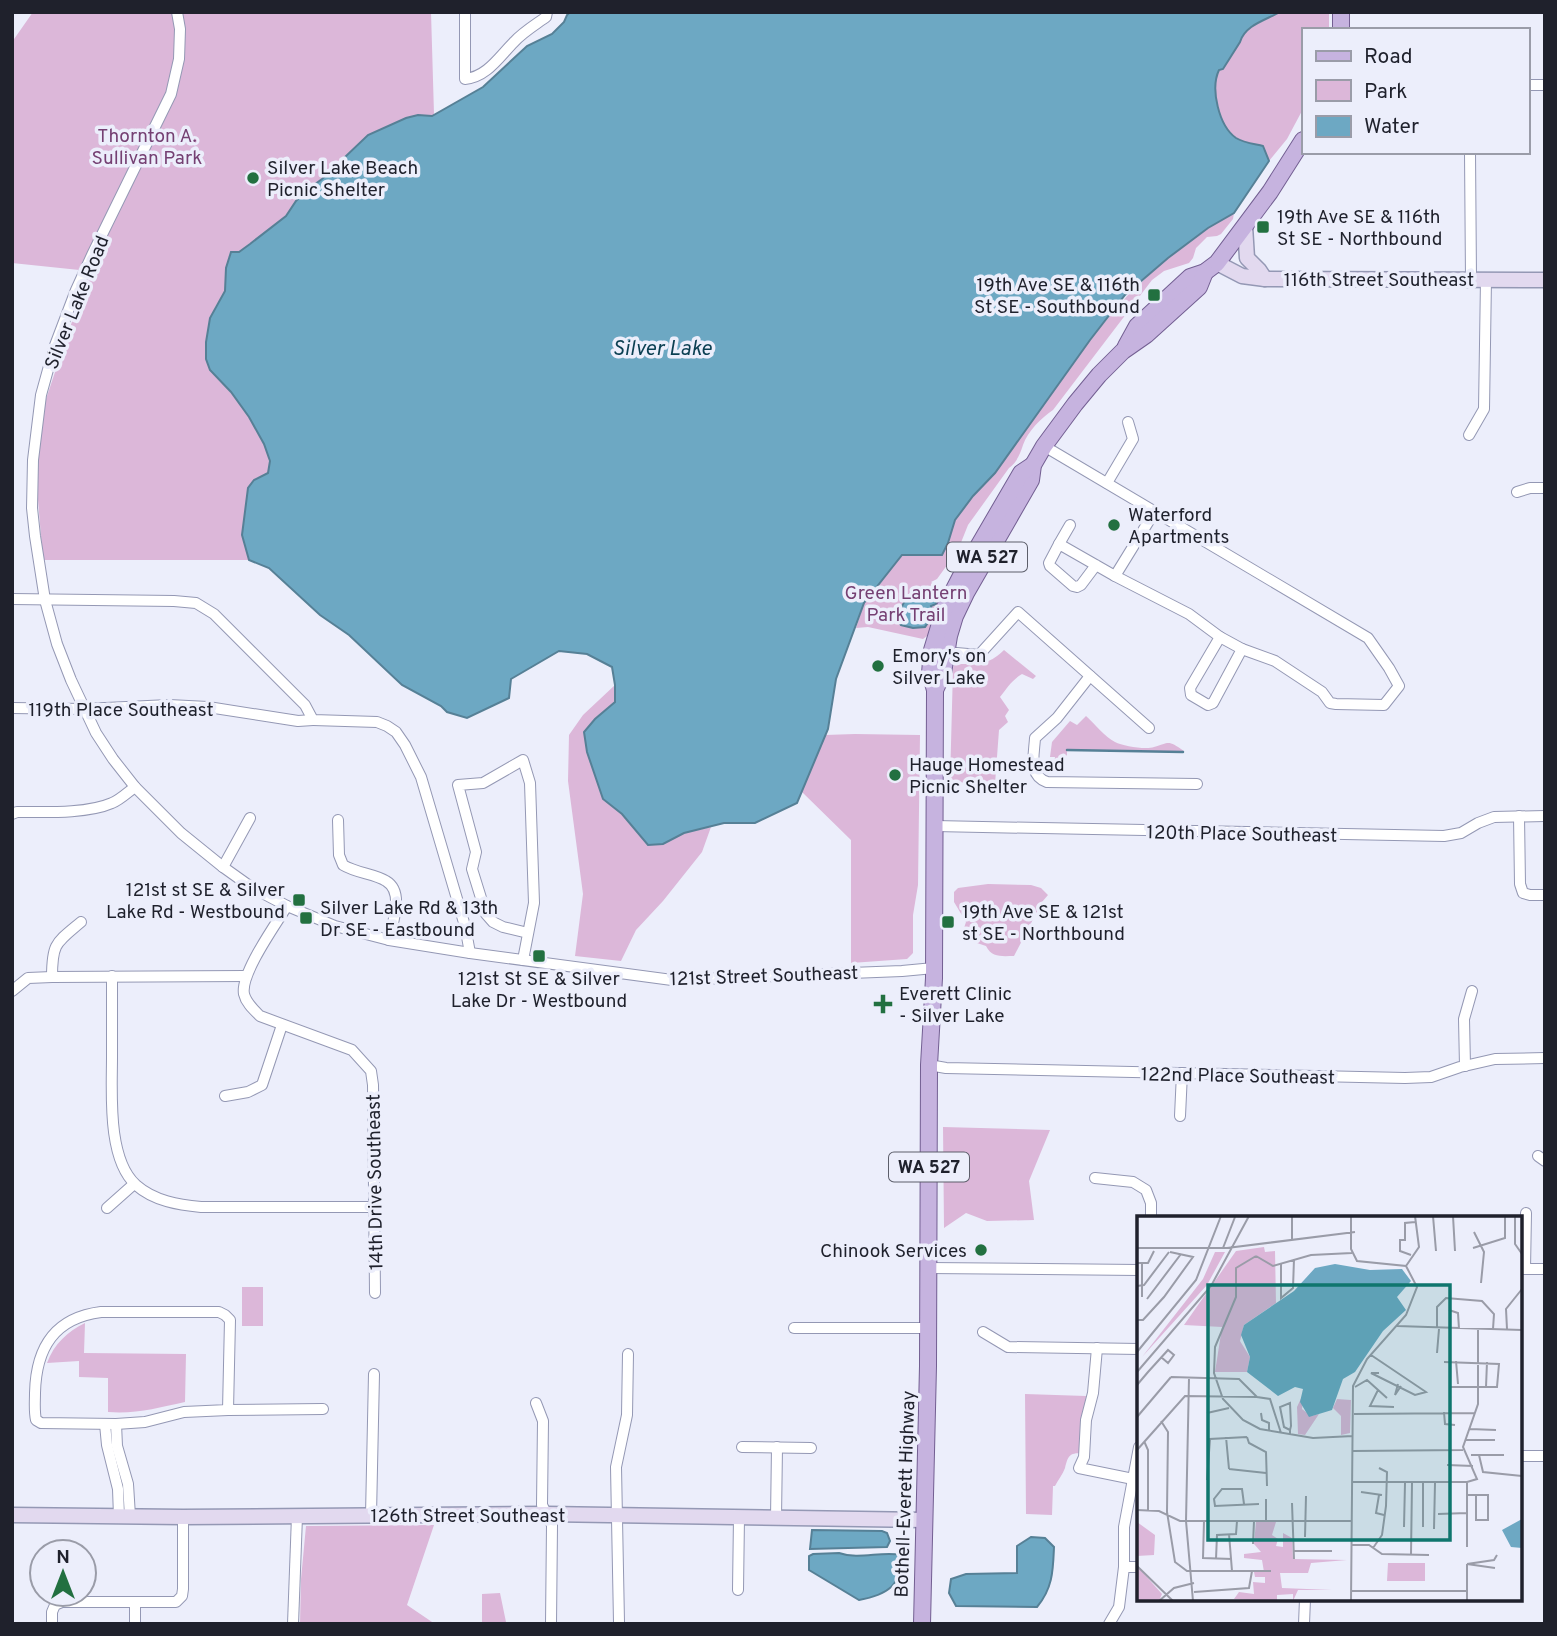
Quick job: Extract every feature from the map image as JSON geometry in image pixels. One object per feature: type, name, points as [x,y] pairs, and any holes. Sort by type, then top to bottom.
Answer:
[{"type":"main road","name":"WA 527","points":[[935,690],[943,673],[945,652],[955,616],[965,593],[1031,480],[1033,465],[1044,446],[1099,375],[1123,351],[1146,335],[1199,287],[1211,267],[1270,192],[1302,141]]},
{"type":"main road","name":"WA 527","points":[[928,1328],[929,1065],[934,968],[935,826],[935,690],[930,673],[932,650],[945,607],[961,576],[1021,473],[1033,465]]},
{"type":"main road","name":"Bothell-Everett Highway","points":[[922,1624],[928,1328]]},
{"type":"street","name":"Silver Lake Road","points":[[177,12],[180,29],[179,59],[170,93],[76,290],[54,348],[41,395],[32,468],[32,508],[45,600],[57,644],[84,709],[113,759],[135,787],[181,833],[223,867],[251,887],[287,906],[335,926],[388,940],[470,953]]},
{"type":"street","points":[[465,12],[465,79],[485,71],[515,41],[547,15]]},
{"type":"street","points":[[1469,435],[1484,409],[1470,154]]},
{"type":"street","points":[[1245,226],[1247,258],[1265,279]]},
{"type":"street","name":"116th Street Southeast","points":[[1211,267],[1265,279],[1545,280]]},
{"type":"street","points":[[1107,483],[1133,439],[1128,422]]},
{"type":"street","points":[[1044,446],[1368,638],[1399,686],[1384,705],[1330,703],[1322,692],[1275,661],[1242,649],[1189,614],[1059,544]]},
{"type":"street","points":[[1517,492],[1530,488],[1545,488]]},
{"type":"street","points":[[1115,576],[1155,511]]},
{"type":"street","points":[[1070,525],[1049,560],[1050,566],[1077,587],[1096,565]]},
{"type":"street","points":[[12,599],[196,603],[214,614],[306,705],[313,720]]},
{"type":"street","points":[[945,652],[979,655],[1018,612],[1149,728]]},
{"type":"street","points":[[1220,636],[1190,688],[1191,695],[1204,704],[1213,703],[1242,649]]},
{"type":"street","points":[[1090,676],[1057,718],[1035,738],[1034,772],[1039,779],[1047,782],[1197,785]]},
{"type":"street","name":"119th Place Southeast","points":[[12,708],[84,709],[169,705],[208,707],[298,721],[377,722],[387,726],[396,732],[405,745],[421,777],[465,926],[470,953]]},
{"type":"street","points":[[523,960],[534,903],[530,783],[523,760],[484,783],[458,785],[476,852],[472,869],[486,914],[493,922],[503,927],[528,933]]},
{"type":"street","points":[[12,814],[68,812],[91,808],[112,803],[135,787]]},
{"type":"street","points":[[1519,816],[1520,884],[1523,893],[1545,895]]},
{"type":"street","name":"120th Place Southeast","points":[[935,826],[1444,836],[1461,832],[1494,817],[1545,816]]},
{"type":"street","points":[[223,867],[250,818]]},
{"type":"street","points":[[338,820],[339,855],[342,865],[386,881],[392,888],[396,905],[388,940]]},
{"type":"street","points":[[225,1096],[248,1092],[262,1085],[282,1025],[260,1016],[244,994],[246,976],[287,906]]},
{"type":"street","points":[[52,977],[52,959],[57,942],[81,922]]},
{"type":"street","name":"121st Street Southeast","points":[[470,953],[672,980],[934,968]]},
{"type":"street","points":[[112,976],[113,1127],[121,1159],[134,1184],[159,1199],[201,1207],[374,1207]]},
{"type":"street","points":[[12,991],[28,978],[246,976]]},
{"type":"street","points":[[1465,1066],[1464,1019],[1472,990]]},
{"type":"street","name":"14th Drive Southeast","points":[[282,1025],[352,1049],[370,1071],[373,1086],[375,1293]]},
{"type":"street","name":"122nd Place Southeast","points":[[929,1065],[946,1068],[1405,1078],[1431,1077],[1495,1059],[1545,1058]]},
{"type":"street","points":[[1180,1116],[1182,1073]]},
{"type":"street","points":[[1095,1178],[1133,1182],[1146,1190],[1151,1203],[1151,1216]]},
{"type":"street","points":[[107,1208],[134,1184]]},
{"type":"street","points":[[1526,1213],[1523,1269],[1545,1269]]},
{"type":"street","points":[[928,1268],[1137,1270]]},
{"type":"street","points":[[228,1410],[230,1320],[219,1312],[89,1313],[60,1328],[48,1341],[40,1354],[35,1373],[36,1420],[48,1424],[145,1422],[184,1412],[323,1409]]},
{"type":"street","points":[[794,1328],[928,1328]]},
{"type":"street","points":[[983,1332],[1008,1347],[1137,1349]]},
{"type":"street","points":[[1097,1348],[1093,1393],[1086,1420],[1084,1457],[1079,1468],[1133,1479]]},
{"type":"street","points":[[619,1622],[615,1467],[627,1415],[628,1354]]},
{"type":"street","points":[[371,1515],[374,1374]]},
{"type":"street","points":[[536,1403],[543,1421],[542,1505],[552,1525],[551,1624]]},
{"type":"street","points":[[111,1424],[107,1445],[125,1516]]},
{"type":"street","points":[[742,1447],[811,1448]]},
{"type":"street","points":[[776,1447],[776,1518]]},
{"type":"street","points":[[1522,1456],[1545,1456]]},
{"type":"street","points":[[1109,1624],[1119,1607],[1124,1567],[1124,1527],[1137,1458]]},
{"type":"street","name":"126th Street Southeast","points":[[12,1515],[296,1517],[547,1514],[924,1520]]},
{"type":"street","points":[[52,1624],[55,1605],[62,1602],[176,1602],[182,1596],[183,1589],[183,1517]]},
{"type":"street","points":[[293,1624],[296,1517]]},
{"type":"street","points":[[738,1590],[739,1517]]},
{"type":"street","points":[[1124,1567],[1137,1567]]},
{"type":"street","points":[[1304,1624],[1305,1601]]},
{"type":"street","points":[[135,1602],[135,1624]]},
{"type":"green space","name":"Thornton A. Sullivan Park","points":[[33,12],[431,12],[434,114],[406,118],[368,135],[307,190],[286,216],[239,252],[230,253],[225,291],[214,309],[210,370],[246,413],[267,451],[268,473],[254,480],[248,488],[242,535],[249,560],[43,560],[37,488],[38,449],[44,405],[89,271],[12,263],[12,42]]},
{"type":"green space","points":[[1280,12],[1329,12],[1329,28],[1302,28],[1302,111],[1287,139],[1269,161],[1263,146],[1242,141],[1230,132],[1218,107],[1215,87],[1219,70],[1223,69],[1246,31]]},
{"type":"green space","name":"Green Lantern Park Trail","points":[[1234,213],[1233,219],[1221,234],[1207,237],[1196,248],[1189,263],[1164,271],[1152,280],[1053,410],[1032,430],[1016,460],[968,525],[958,550],[937,579],[931,582],[947,592],[931,633],[923,639],[868,627],[856,628],[864,603],[902,555],[948,543],[955,520],[995,473],[1087,343],[1127,296],[1165,260],[1208,228]]},
{"type":"green space","points":[[1004,650],[1036,676],[1033,679],[1022,674],[1000,697],[1009,710],[1005,716],[1008,722],[999,730],[995,784],[950,782],[954,664],[987,661]]},
{"type":"green space","points":[[615,685],[615,702],[595,719],[596,775],[603,799],[622,814],[648,845],[663,844],[684,833],[711,827],[702,852],[636,930],[621,961],[575,956],[583,894],[568,781],[569,735],[583,715]]},
{"type":"green space","points":[[1086,716],[1115,742],[1146,748],[1169,743],[1184,751],[1067,750],[1064,758],[1066,767],[1054,767],[1055,757],[1050,757],[1052,742],[1070,721],[1077,725]]},
{"type":"green space","points":[[825,735],[920,735],[918,885],[913,915],[913,953],[907,959],[851,963],[851,840],[802,792]]},
{"type":"green space","points":[[988,884],[1031,885],[1041,888],[1048,895],[1014,956],[998,956],[991,953],[986,946],[971,941],[963,942],[962,934],[966,922],[954,902],[954,892],[958,888]]},
{"type":"green space","points":[[943,1127],[1050,1130],[1029,1181],[1034,1220],[987,1221],[966,1213],[944,1228]]},
{"type":"green space","points":[[242,1287],[263,1287],[263,1326],[242,1326]]},
{"type":"green space","points":[[85,1323],[84,1353],[186,1354],[185,1402],[138,1411],[108,1412],[108,1378],[79,1377],[79,1361],[47,1363],[62,1339]]},
{"type":"green space","points":[[1025,1394],[1086,1396],[1082,1453],[1070,1456],[1053,1486],[1052,1515],[1026,1514]]},
{"type":"green space","points":[[434,1525],[407,1605],[435,1624],[300,1624],[306,1526]]},
{"type":"green space","points":[[500,1593],[506,1622],[532,1624],[482,1624],[482,1594]]},
{"type":"water","name":"Silver Lake","points":[[570,12],[1280,12],[1246,31],[1223,69],[1219,70],[1215,87],[1221,116],[1230,132],[1242,141],[1263,146],[1269,161],[1234,213],[1208,228],[1168,258],[1125,295],[995,473],[955,520],[942,555],[902,555],[864,603],[836,679],[828,729],[797,803],[755,823],[724,823],[684,833],[663,844],[648,845],[622,814],[603,799],[587,752],[584,732],[615,702],[612,667],[587,654],[559,651],[511,679],[509,698],[467,718],[447,712],[402,685],[349,635],[320,615],[269,568],[249,560],[242,535],[248,488],[254,480],[268,473],[270,461],[249,417],[231,392],[210,370],[206,359],[210,318],[225,291],[226,268],[231,252],[239,252],[286,216],[307,190],[368,135],[406,118],[432,116],[483,87],[527,46],[552,34]]},
{"type":"water","points":[[930,592],[938,595],[936,604],[931,606],[931,617],[925,627],[901,625],[898,621],[904,602],[916,594]]},
{"type":"water","points":[[812,1530],[882,1531],[887,1533],[890,1541],[887,1547],[810,1549]]},
{"type":"water","points":[[1031,1537],[1045,1538],[1054,1547],[1049,1586],[1037,1607],[956,1606],[949,1593],[951,1579],[966,1574],[1017,1573],[1017,1546]]},
{"type":"water","points":[[839,1553],[854,1556],[901,1555],[899,1574],[896,1581],[885,1591],[859,1600],[809,1570],[809,1556]]},
{"type":"waterway","points":[[1067,750],[1183,752]]},
{"type":"place","name":"Silver Lake Beach Picnic Shelter","points":[[253,178]]},
{"type":"place","name":"19th Ave SE & 116th St SE - Northbound","points":[[1263,227]]},
{"type":"place","name":"19th Ave SE & 116th St SE - Southbound","points":[[1154,295]]},
{"type":"place","name":"Waterford Apartments","points":[[1114,525]]},
{"type":"place","name":"Emory's on Silver Lake","points":[[878,666]]},
{"type":"place","name":"Hauge Homestead Picnic Shelter","points":[[895,775]]},
{"type":"place","name":"121st st SE & Silver Lake Rd - Westbound","points":[[299,900]]},
{"type":"place","name":"Silver Lake Rd & 13th Dr SE - Eastbound","points":[[306,918]]},
{"type":"place","name":"19th Ave SE & 121st st SE - Northbound","points":[[948,922]]},
{"type":"place","name":"121st St SE & Silver Lake Dr - Westbound","points":[[539,956]]},
{"type":"place","name":"Everett Clinic - Silver Lake","points":[[883,1004]]},
{"type":"place","name":"Chinook Services","points":[[981,1250]]}]
